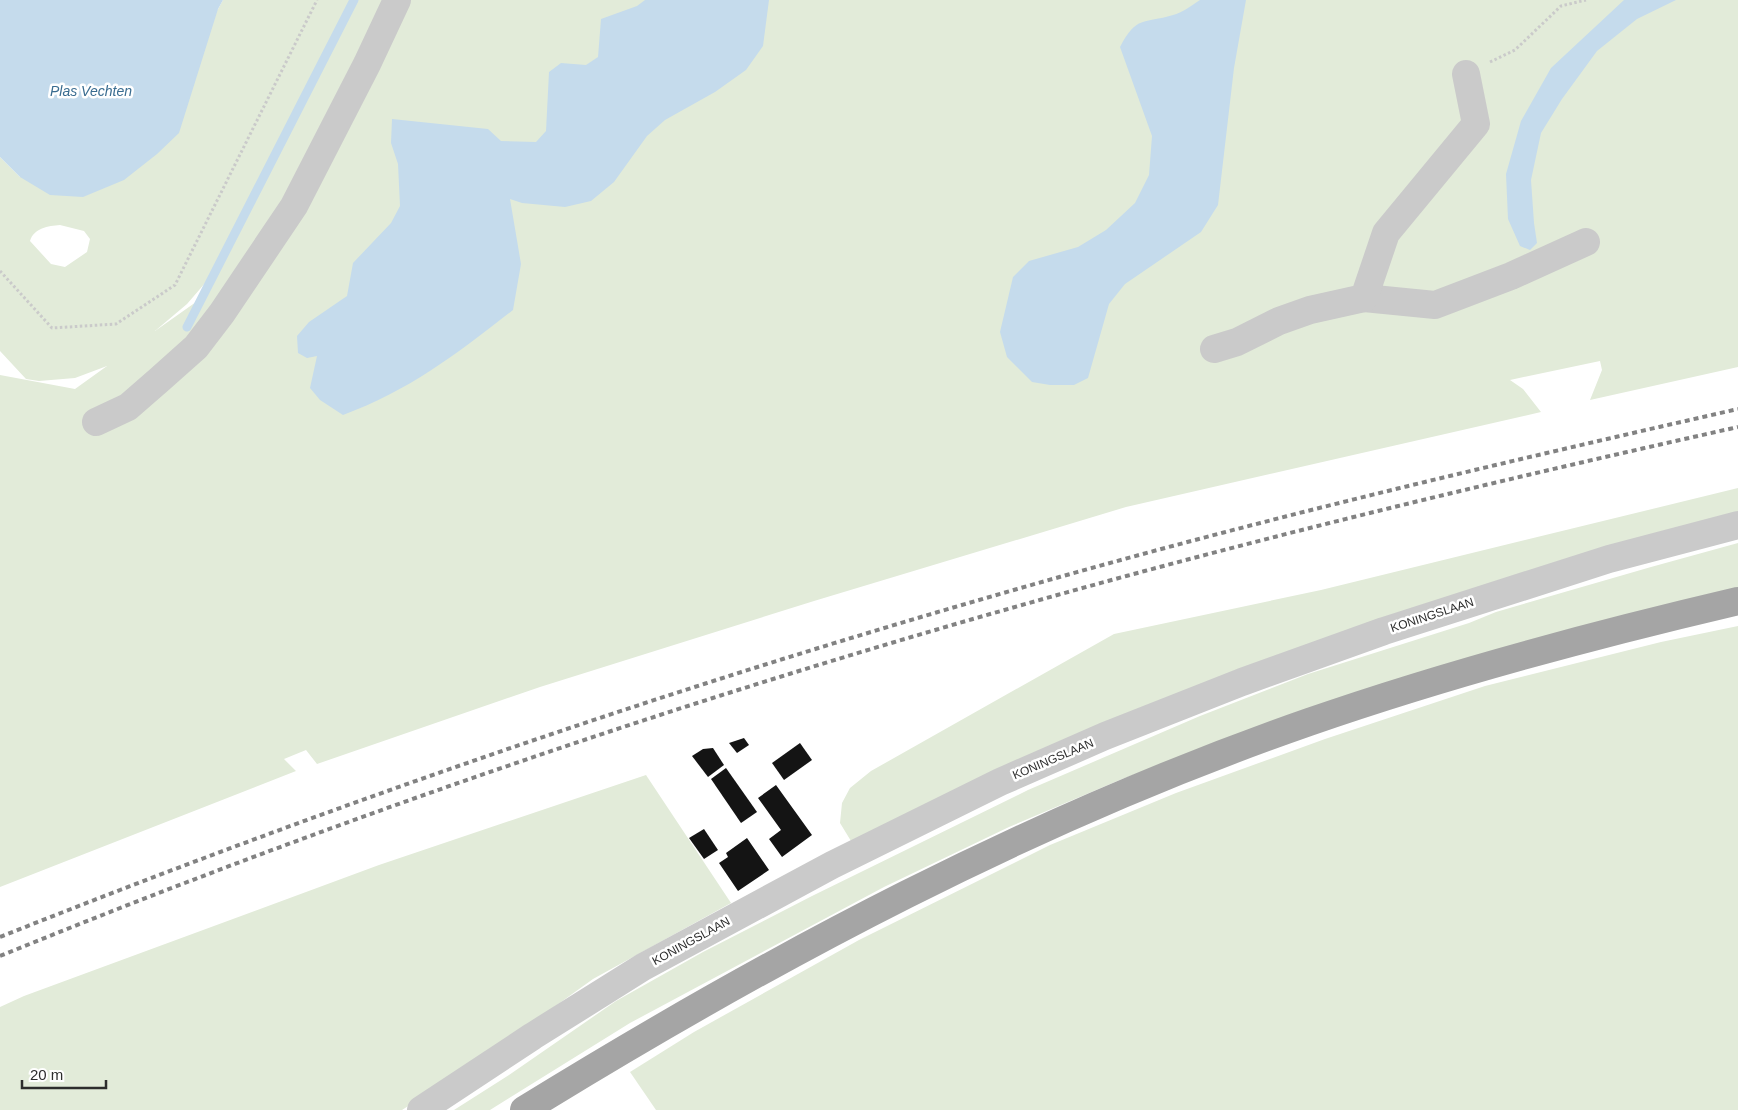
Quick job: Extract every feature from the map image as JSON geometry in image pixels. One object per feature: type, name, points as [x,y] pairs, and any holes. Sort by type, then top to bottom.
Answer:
[{"type":"main road","points":[[524,1110],[704,1002],[836,930],[974,862],[1097,805],[1278,733],[1396,692],[1502,660],[1623,628],[1738,602]]},
{"type":"street","points":[[96,422],[128,407],[196,347],[222,313],[294,206],[367,64],[397,0]]},
{"type":"street","points":[[1364,298],[1386,233],[1476,124],[1466,74]]},
{"type":"street","points":[[1214,349],[1237,342],[1279,321],[1310,310],[1364,298],[1435,305],[1512,276],[1586,242]]},
{"type":"street","name":"KONINGSLAAN","points":[[421,1110],[533,1036],[643,967],[824,870],[1000,782],[1105,736],[1242,682],[1384,631],[1609,559],[1738,525]]},
{"type":"path","points":[[0,271],[52,328],[116,324],[175,284],[317,0]]},
{"type":"path","points":[[1466,74],[1515,50],[1561,6],[1586,0]]},
{"type":"green space","points":[[223,0],[1738,0],[1738,367],[1590,400],[1602,370],[1600,361],[1510,380],[1523,389],[1541,412],[1126,507],[814,601],[540,687],[317,764],[306,750],[284,759],[296,771],[0,887],[0,375],[75,389],[107,366],[75,378],[39,381],[26,379],[0,351],[0,157],[20,177],[218,9]],"holes":[[[60,225],[84,231],[90,239],[87,252],[65,267],[51,264],[30,241],[38,230]],[[206,282],[196,302],[155,331],[187,304]]]},
{"type":"green space","points":[[1738,488],[1738,515],[1636,543],[851,841],[840,823],[842,803],[850,788],[871,771],[1114,634],[1321,590]]},
{"type":"green space","points":[[1738,543],[1738,588],[1291,716],[1122,779],[1009,827],[884,887],[630,1023],[490,1110],[454,1110],[509,1075],[616,1001],[703,952],[1028,790],[1200,716],[1308,674],[1469,623],[1496,612]]},
{"type":"green space","points":[[1738,626],[1738,1110],[656,1110],[630,1072],[694,1032],[859,940],[1050,845],[1176,793],[1325,739],[1485,686],[1661,642]]},
{"type":"green space","points":[[646,775],[731,903],[593,979],[486,1056],[402,1110],[0,1110],[0,1007],[24,996],[379,865]]},
{"type":"water","name":"Plas Vechten","points":[[0,0],[223,0],[218,9],[179,133],[157,154],[124,180],[83,197],[50,195],[20,177],[0,157]]},
{"type":"water","points":[[645,0],[769,0],[763,46],[746,70],[715,92],[665,120],[647,136],[614,182],[591,201],[565,207],[522,203],[510,199],[521,264],[513,310],[432,370],[390,395],[343,415],[320,400],[310,388],[317,356],[307,358],[298,353],[297,336],[309,322],[347,296],[353,263],[391,223],[400,206],[398,164],[391,143],[392,119],[488,129],[501,141],[536,142],[546,131],[549,72],[561,63],[586,65],[598,57],[601,19],[637,6]]},
{"type":"water","points":[[1200,0],[1246,0],[1234,68],[1218,205],[1201,232],[1125,284],[1109,304],[1088,378],[1074,385],[1050,385],[1032,382],[1007,357],[1000,332],[1013,277],[1029,261],[1078,247],[1106,230],[1135,203],[1149,175],[1152,136],[1120,47],[1136,25],[1176,14]]},
{"type":"water","points":[[1624,0],[1676,0],[1637,19],[1597,51],[1562,99],[1541,133],[1531,180],[1537,243],[1530,250],[1520,246],[1508,219],[1506,174],[1521,121],[1551,68]]},
{"type":"building","points":[[744,738],[749,745],[737,753],[729,743]]},
{"type":"building","points":[[800,743],[812,760],[784,780],[772,763]]},
{"type":"building","points":[[713,748],[724,765],[708,777],[692,756],[703,749]]},
{"type":"building","points":[[726,768],[757,812],[741,823],[711,779]]},
{"type":"building","points":[[776,785],[812,835],[782,857],[769,839],[781,830],[758,798]]},
{"type":"building","points":[[704,829],[718,850],[704,859],[689,838]]},
{"type":"building","points":[[747,838],[769,870],[738,891],[719,863],[728,857],[726,853]]},
{"type":"waterway","points":[[187,327],[354,0]]},
{"type":"railway","points":[[0,937],[133,885],[401,786],[671,694],[807,651],[1081,571],[1245,527],[1491,466],[1738,409]]},
{"type":"railway","points":[[0,956],[136,902],[410,800],[548,752],[827,662],[1108,581],[1265,540],[1501,481],[1738,427]]}]
